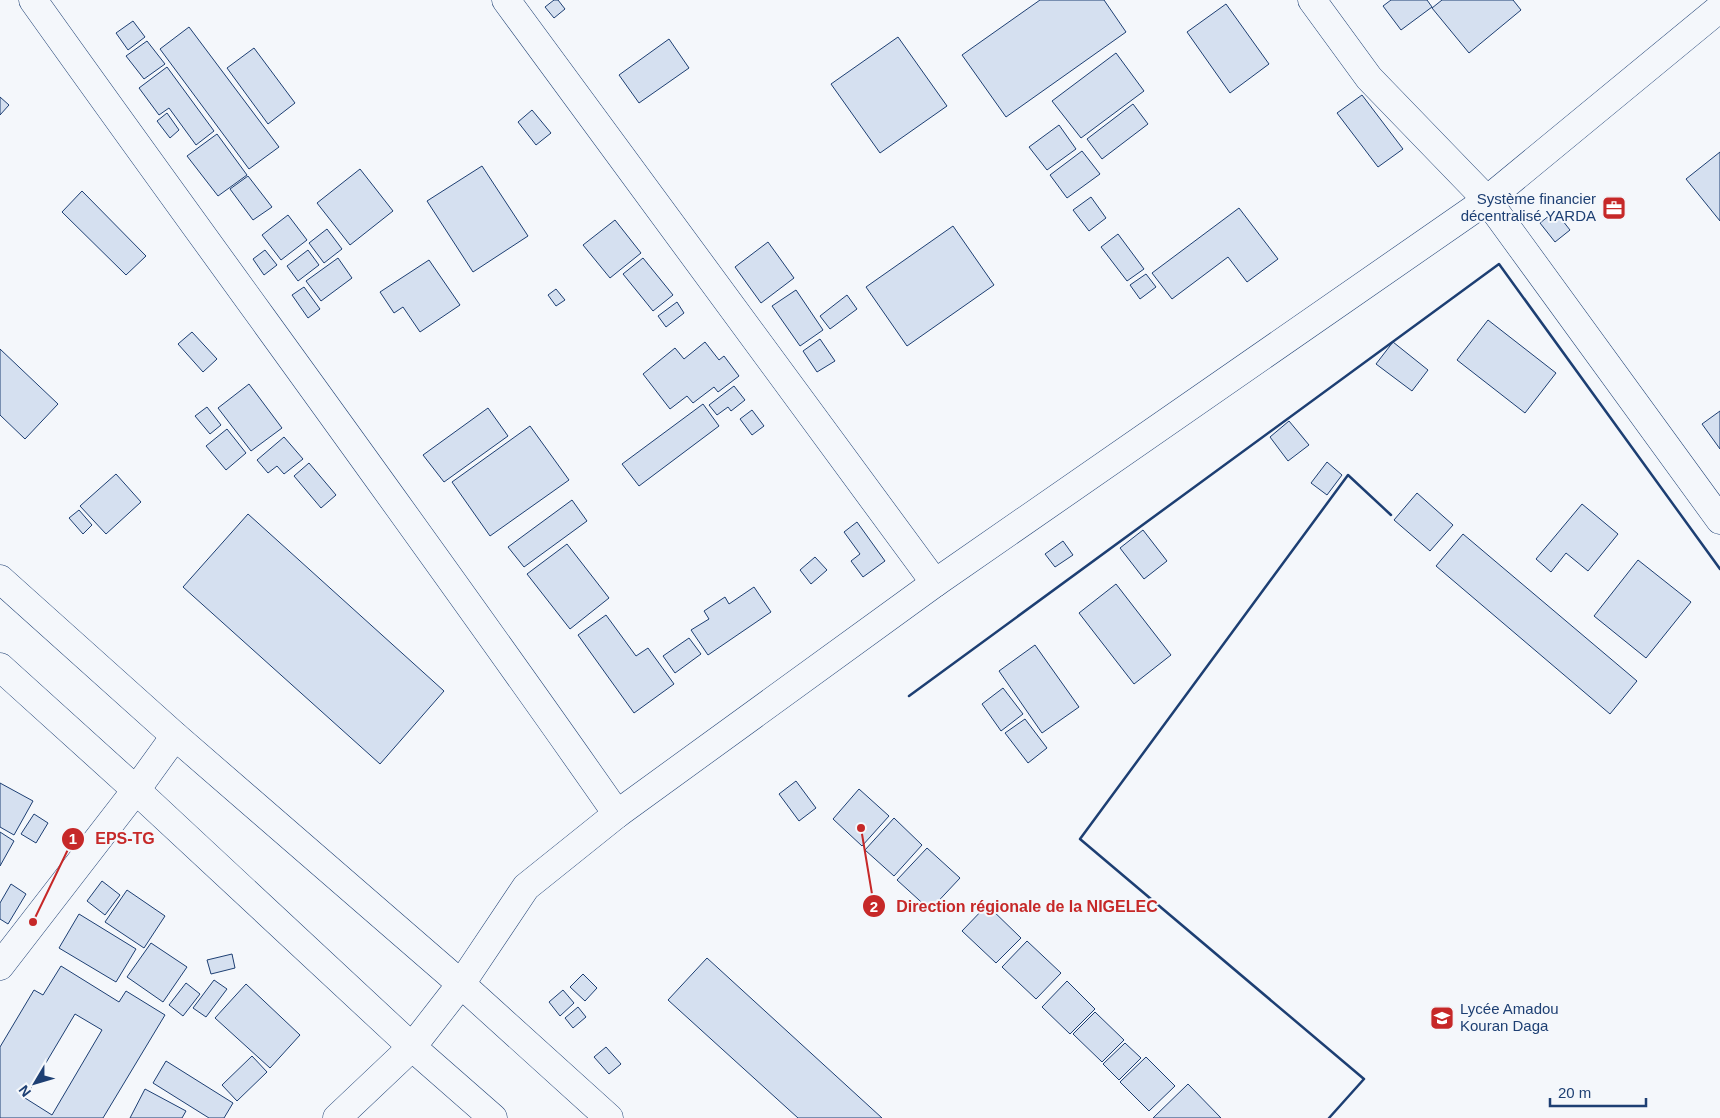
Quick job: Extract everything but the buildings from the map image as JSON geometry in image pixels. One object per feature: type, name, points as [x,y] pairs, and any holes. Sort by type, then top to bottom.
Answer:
[{"type":"street","points":[[33,0],[502,650],[617,814]]},
{"type":"street","points":[[506,0],[935,583]]},
{"type":"street","points":[[1312,0],[1369,78],[1487,200],[1720,520]]},
{"type":"street","points":[[337,1118],[412,1047],[461,984],[526,887],[617,814],[935,583],[1487,200],[1720,8]]},
{"type":"street","points":[[0,579],[175,736],[461,984],[609,1118]]},
{"type":"street","points":[[0,667],[136,790],[412,1047],[494,1118]]},
{"type":"street","points":[[0,966],[136,790],[175,736]]},
{"type":"wall","points":[[909,696],[1499,264],[1720,569]]},
{"type":"wall","points":[[1329,1118],[1364,1079],[1080,839],[1348,475],[1391,515]]},
{"type":"place","name":"Système financier décentralisé YARDA","points":[[1614,208]]},
{"type":"place","name":"Direction régionale de la NIGELEC","points":[[861,828]]},
{"type":"place","name":"EPS-TG","points":[[33,922]]},
{"type":"place","name":"Lycée Amadou Kouran Daga","points":[[1442,1018]]}]
